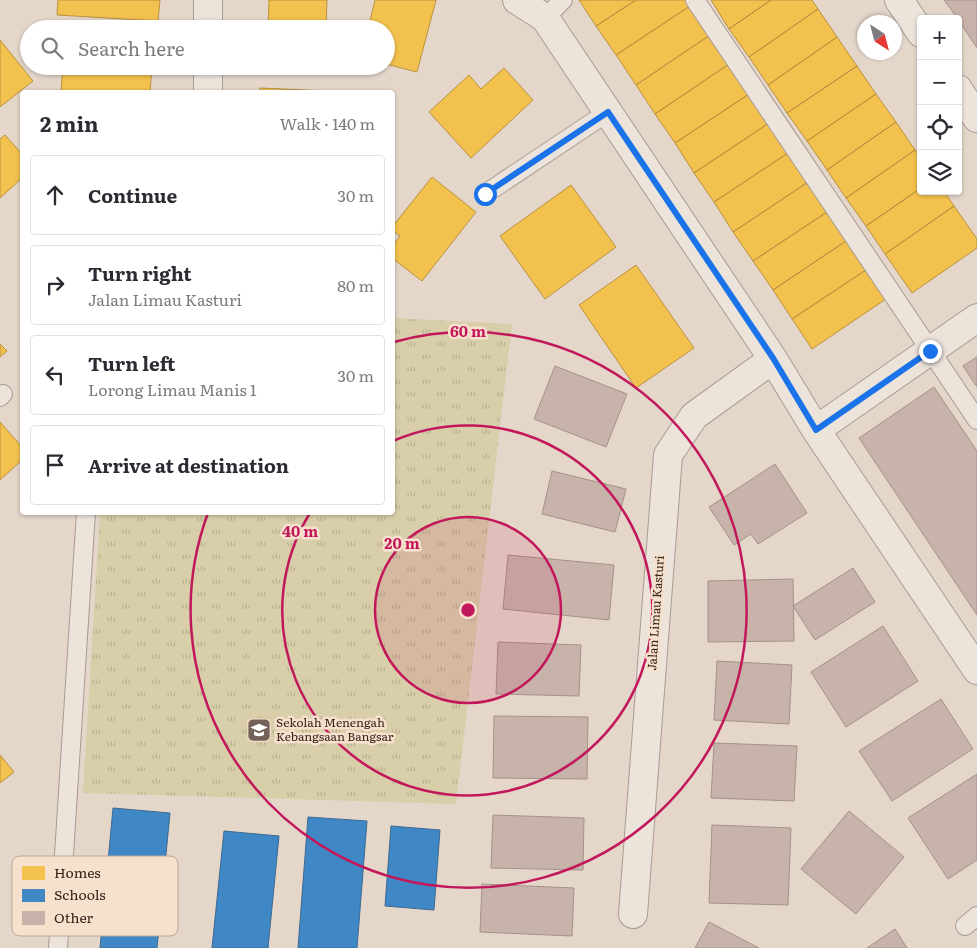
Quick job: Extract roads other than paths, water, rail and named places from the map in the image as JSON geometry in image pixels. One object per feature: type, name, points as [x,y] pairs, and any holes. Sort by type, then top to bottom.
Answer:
[{"type":"street","points":[[208,0],[208,20]]},
{"type":"street","points":[[517,0],[554,9],[608,112],[773,358],[816,430],[977,670]]},
{"type":"street","points":[[899,0],[917,27]]},
{"type":"street","points":[[208,75],[208,90]]},
{"type":"street","points":[[962,95],[977,118]]},
{"type":"street","points":[[816,430],[977,318]]},
{"type":"street","name":"Jalan Limau Kasturi","points":[[634,914],[668,455],[694,416],[773,358]]},
{"type":"lane","points":[[695,0],[977,420]]},
{"type":"lane","points":[[485,194],[608,112]]},
{"type":"lane","points":[[64,856],[86,515]]},
{"type":"place","name":"Sekolah Menengah Kebangsaan Bangsar","points":[[259,730]]}]
